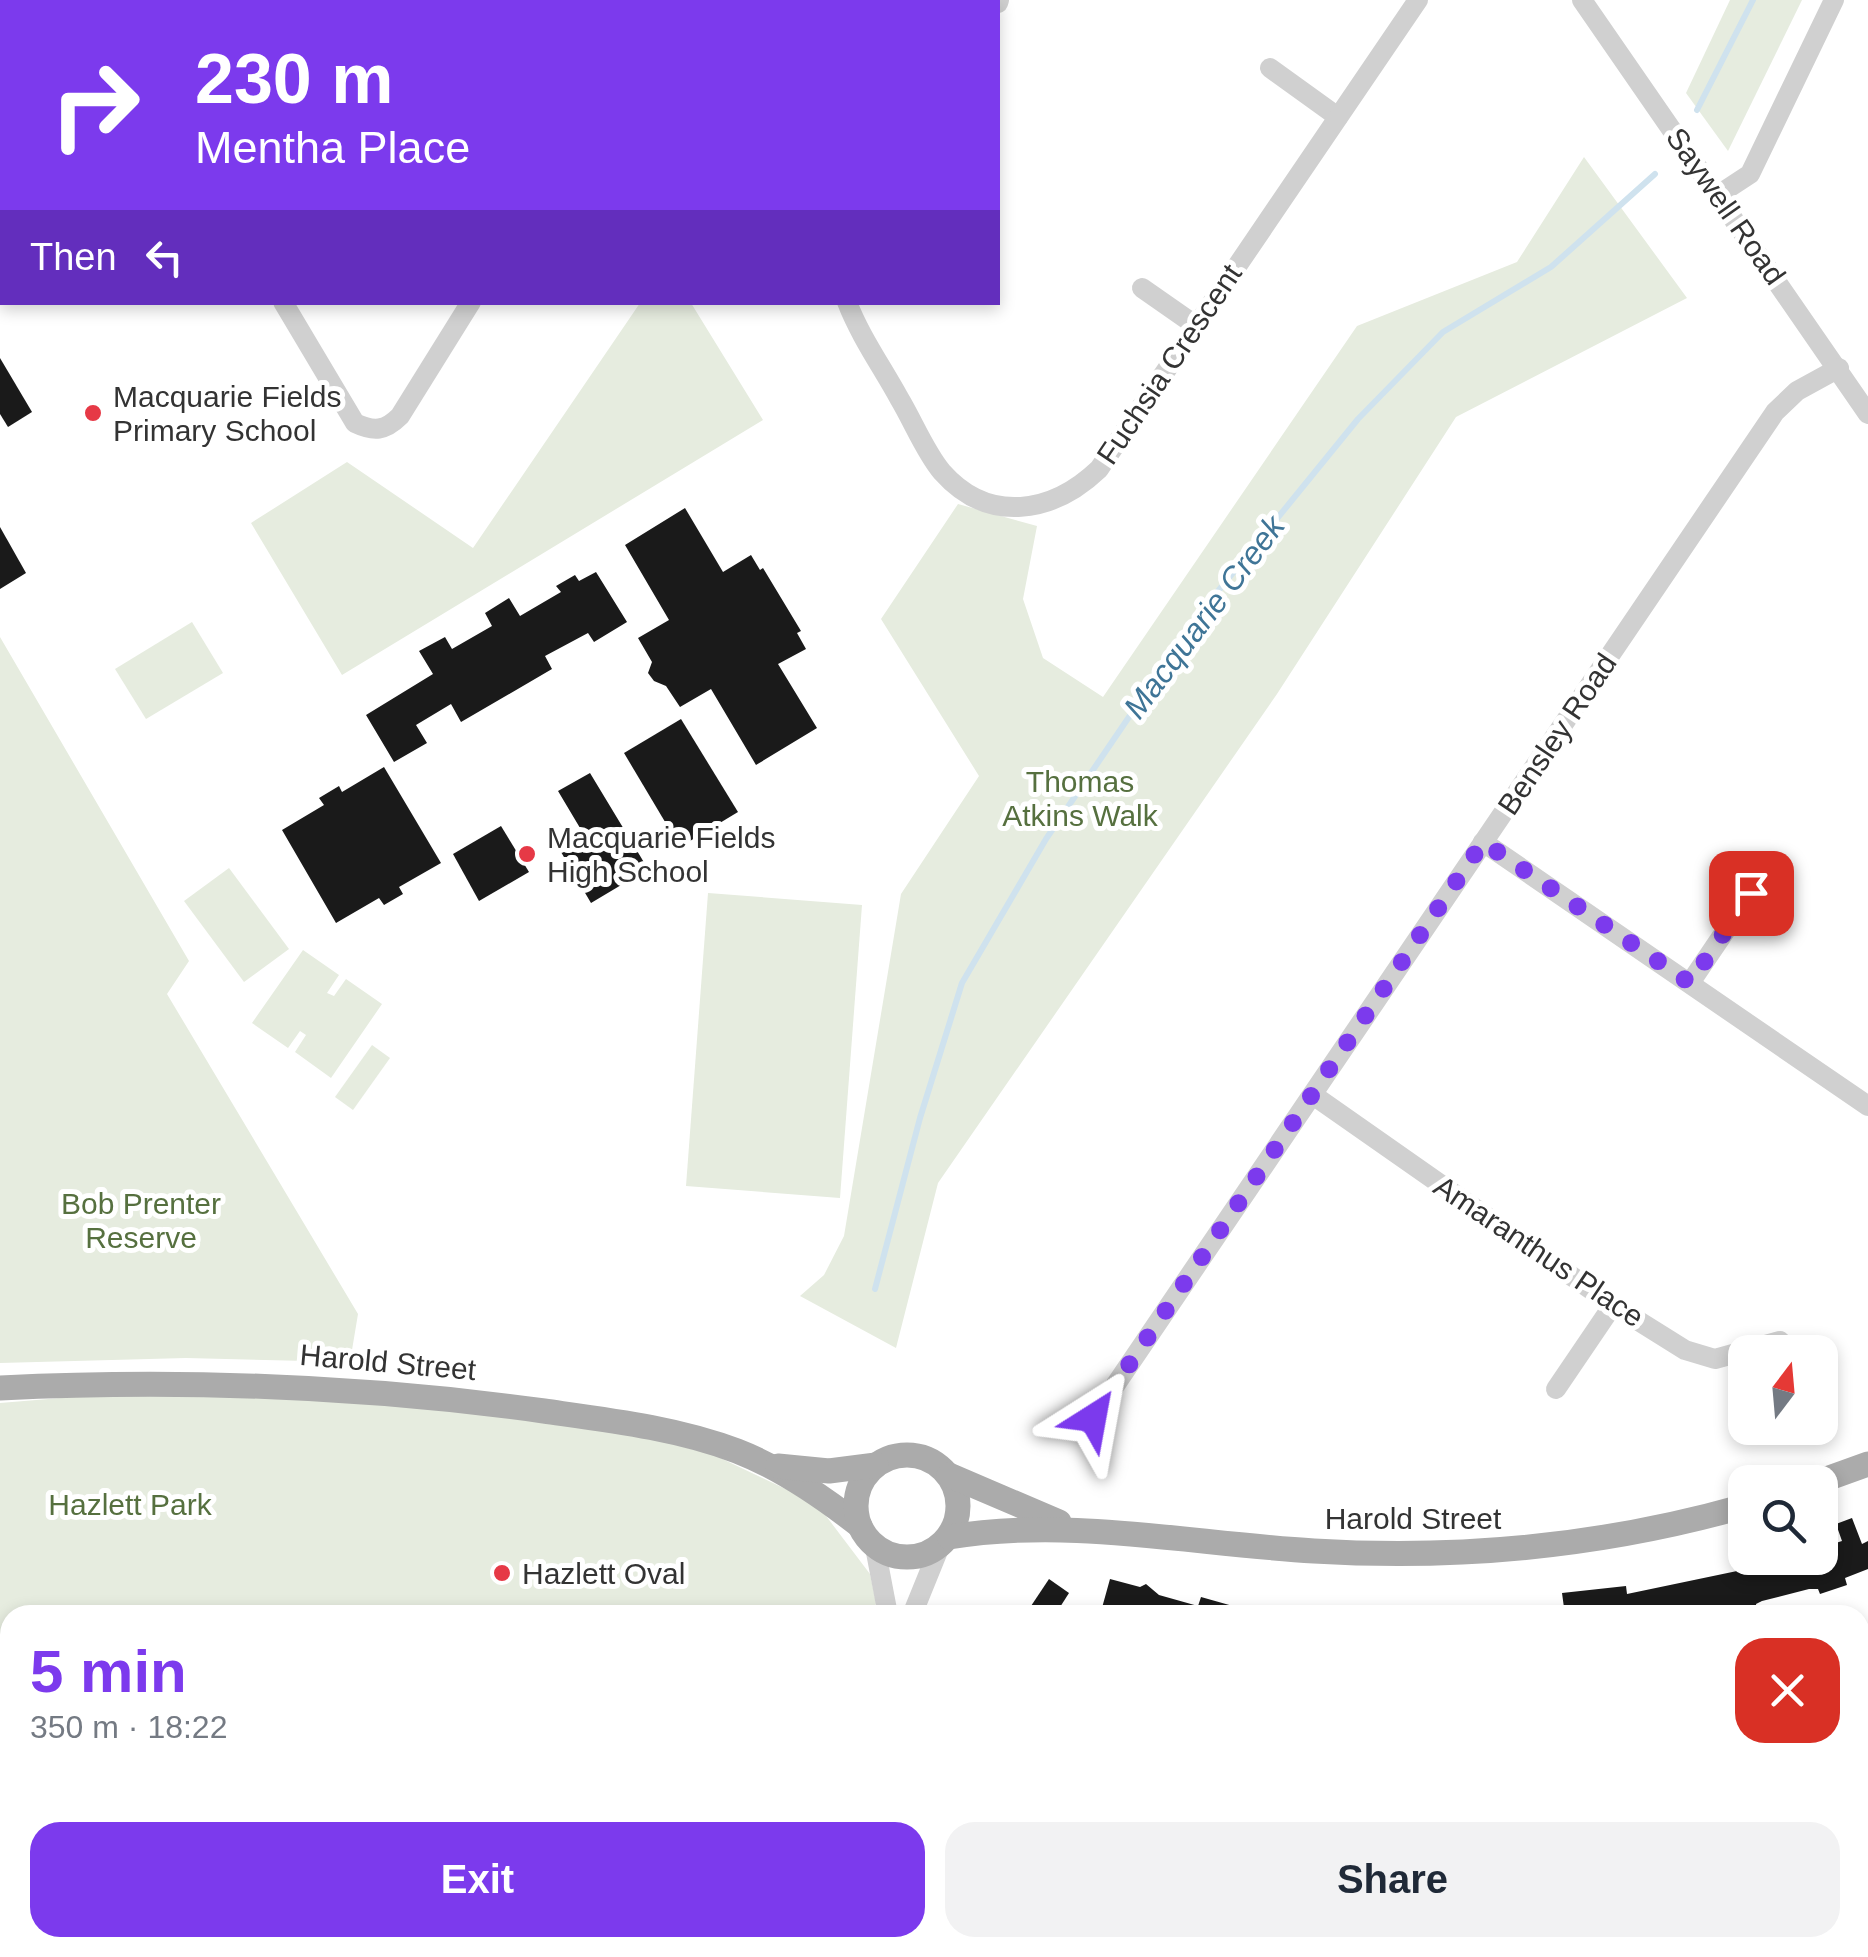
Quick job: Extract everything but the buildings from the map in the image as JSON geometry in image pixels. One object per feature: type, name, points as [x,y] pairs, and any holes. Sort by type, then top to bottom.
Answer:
[{"type":"main road","name":"Harold Street","points":[[0,1388],[186,1384],[383,1392],[594,1418],[690,1437],[763,1462],[805,1471],[876,1465]]},
{"type":"main road","points":[[901,1455],[915,1455],[940,1465],[948,1475],[959,1512],[944,1542],[908,1558],[867,1536],[859,1487],[876,1465],[901,1455]]},
{"type":"main road","name":"Harold Street","points":[[763,1462],[867,1536]]},
{"type":"main road","points":[[1838,1475],[1868,1464]]},
{"type":"main road","name":"Harold Street","points":[[948,1475],[1078,1529]]},
{"type":"main road","name":"Harold Street","points":[[944,1542],[1018,1528],[1078,1529],[1407,1555],[1510,1551],[1674,1526],[1728,1511]]},
{"type":"street","name":"Fuchsia Crescent","points":[[848,305],[942,472],[988,503],[1018,511],[1049,504],[1078,489],[1098,469],[1418,0]]},
{"type":"street","name":"Saywell Road","points":[[1582,0],[1868,414]]},
{"type":"street","points":[[1718,196],[1750,174],[1834,0]]},
{"type":"street","points":[[1270,68],[1338,117]]},
{"type":"street","points":[[1142,288],[1195,325]]},
{"type":"street","points":[[285,305],[355,423],[378,430],[389,428],[400,416],[469,305]]},
{"type":"street","name":"Bensley Road","points":[[1093,1418],[1775,412],[1798,391],[1839,368]]},
{"type":"street","points":[[1483,842],[1868,1106]]},
{"type":"street","points":[[1690,983],[1751,893],[1778,868]]},
{"type":"street","name":"Amaranthus Place","points":[[1313,1094],[1613,1305],[1686,1350],[1715,1359],[1728,1355]]},
{"type":"street","points":[[1556,1389],[1613,1305]]},
{"type":"street","points":[[867,1536],[885,1605]]},
{"type":"street","points":[[916,1605],[944,1542]]},
{"type":"green space","points":[[1730,0],[1802,0],[1728,151],[1686,93]]},
{"type":"green space","name":"Thomas Atkins Walk","points":[[1584,157],[1687,298],[1456,417],[1277,694],[938,1183],[896,1348],[800,1296],[824,1275],[844,1236],[901,894],[979,776],[881,619],[958,504],[1037,526],[1023,599],[1043,658],[1103,697],[1357,326],[1517,262]]},
{"type":"green space","points":[[639,305],[692,305],[763,420],[342,675],[251,523],[347,462],[473,548]]},
{"type":"green space","points":[[192,622],[223,673],[146,719],[115,669]]},
{"type":"green space","name":"Bob Prenter Reserve","points":[[0,637],[189,961],[167,994],[358,1314],[350,1362],[186,1358],[0,1363]]},
{"type":"green space","points":[[229,868],[289,949],[244,982],[184,901]]},
{"type":"green space","points":[[708,893],[862,905],[840,1198],[686,1186]]},
{"type":"green space","points":[[303,950],[339,975],[327,993],[334,996],[346,979],[382,1004],[331,1078],[295,1052],[306,1035],[300,1031],[288,1048],[252,1023]]},
{"type":"green space","points":[[372,1045],[390,1058],[353,1110],[335,1097]]},
{"type":"green space","name":"Hazlett Park","points":[[121,1393],[338,1396],[638,1435],[714,1455],[817,1504],[870,1574],[876,1603],[0,1605],[0,1403]]},
{"type":"waterway","name":"Macquarie Creek","points":[[1697,110],[1753,0]]},
{"type":"waterway","name":"Macquarie Creek","points":[[875,1289],[920,1118],[962,983],[1046,839],[1197,617],[1358,419],[1443,332],[1551,267],[1655,174]]},
{"type":"place","name":"Macquarie Fields Primary School","points":[[93,413]]},
{"type":"place","name":"Macquarie Fields High School","points":[[527,854]]},
{"type":"place","name":"Hazlett Oval","points":[[502,1573]]},
{"type":"route","points":[[1093,1418],[1483,842],[1690,983],[1751,893]]}]
